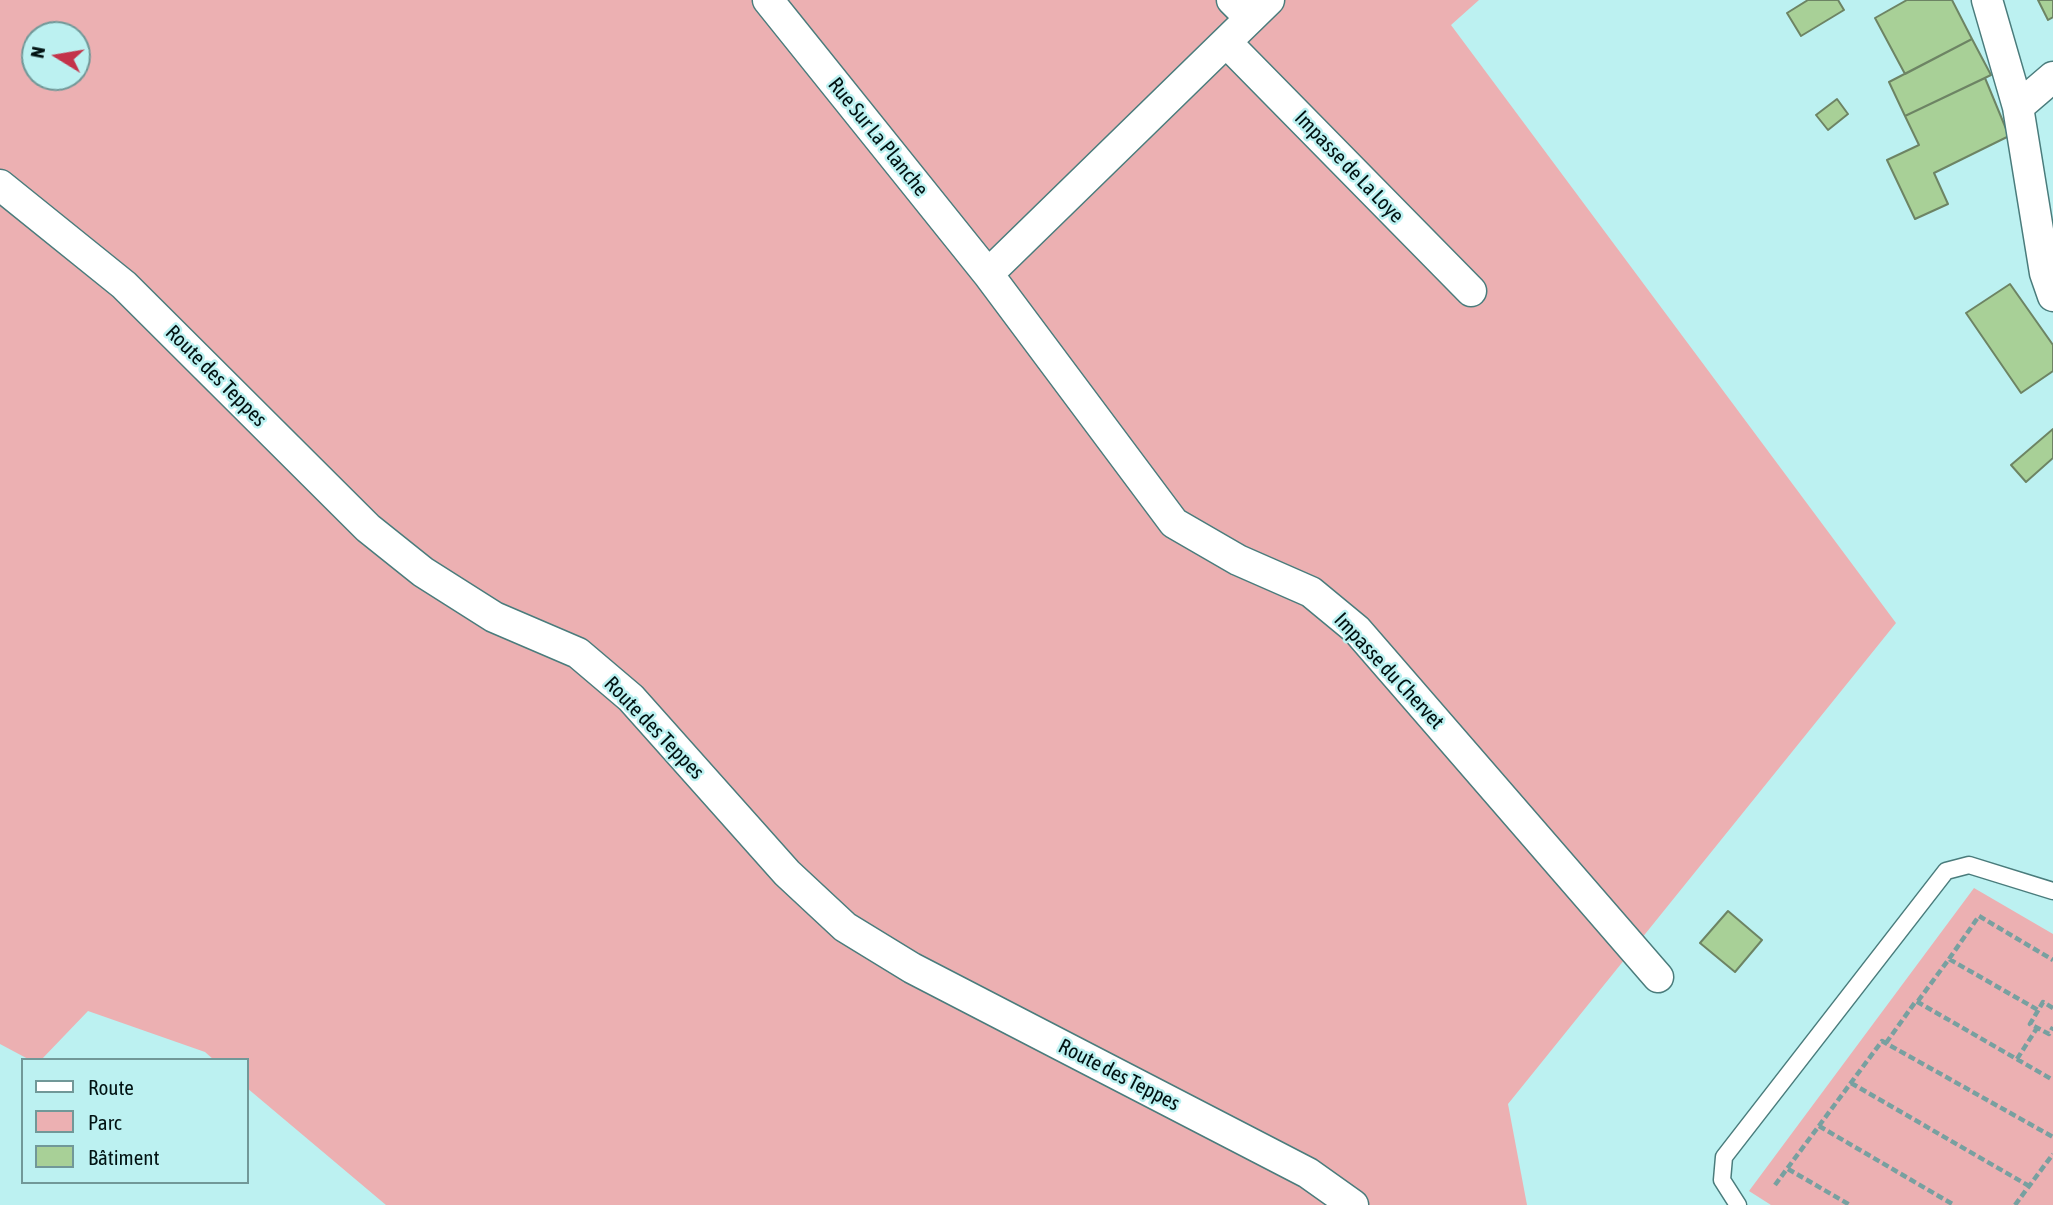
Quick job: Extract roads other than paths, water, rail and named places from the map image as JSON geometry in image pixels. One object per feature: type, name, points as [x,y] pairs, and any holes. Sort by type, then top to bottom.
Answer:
[{"type":"street","name":"Rue Sur La Planche","points":[[768,0],[988,274]]},
{"type":"street","points":[[1987,0],[2018,107],[2045,273],[2053,296]]},
{"type":"street","points":[[988,274],[1226,42],[1250,6]]},
{"type":"street","name":"Impasse de La Loye","points":[[1226,42],[1471,291]]},
{"type":"street","points":[[2018,107],[2053,77]]},
{"type":"street","name":"Route des Teppes","points":[[0,185],[124,285],[368,528],[423,572],[494,617],[578,653],[631,698],[787,873],[845,927],[912,968],[1308,1173],[1353,1205]]},
{"type":"street","name":"Impasse du Chervet","points":[[988,274],[1174,523],[1238,560],[1311,592],[1357,630],[1658,977]]},
{"type":"lane","points":[[1738,1205],[1722,1180],[1724,1157],[1946,871],[1969,865],[2053,891]]}]
